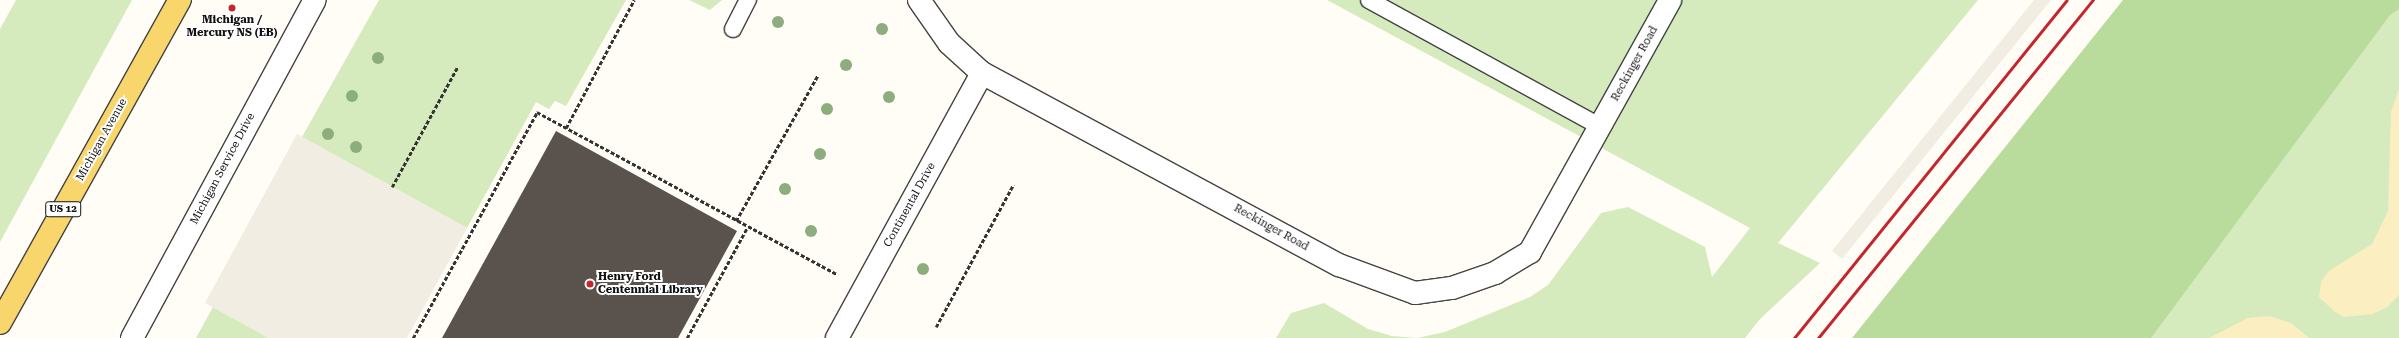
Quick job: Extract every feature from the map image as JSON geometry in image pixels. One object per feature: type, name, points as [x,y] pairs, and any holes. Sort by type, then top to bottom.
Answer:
[{"type":"main road","name":"Michigan Avenue","points":[[0,323],[180,0]]},
{"type":"street","name":"Michigan Service Drive","points":[[132,338],[315,0]]},
{"type":"street","name":"Reckinger Road","points":[[919,0],[949,43],[982,73],[1339,265],[1415,293],[1452,288],[1495,273],[1530,252],[1601,127],[1670,0]]},
{"type":"street","name":"Continental Drive","points":[[837,338],[982,73]]},
{"type":"lane","points":[[733,29],[748,0]]},
{"type":"lane","points":[[1369,0],[1601,127]]},
{"type":"path","points":[[566,128],[634,0]]},
{"type":"path","points":[[392,187],[457,68]]},
{"type":"path","points":[[736,221],[818,75]]},
{"type":"path","points":[[413,338],[536,112],[842,278]]},
{"type":"path","points":[[936,327],[1013,185]]},
{"type":"path","points":[[687,338],[748,228]]},
{"type":"green space","points":[[16,0],[132,0],[0,242],[0,29]]},
{"type":"green space","points":[[379,0],[626,0],[566,106],[555,101],[549,109],[536,102],[467,228],[302,137]]},
{"type":"green space","points":[[689,0],[722,0],[710,10]]},
{"type":"green space","points":[[1327,0],[1978,0],[1778,243],[1820,263],[1760,319],[1745,338],[1417,338],[1445,332],[1530,297],[1548,285],[1601,213],[1628,207],[1705,247],[1712,277],[1750,228]]},
{"type":"green space","points":[[2123,0],[2399,0],[2399,9],[2390,15],[2151,338],[1852,338]]},
{"type":"green space","points":[[2399,0],[2399,338],[2069,338]]},
{"type":"green space","points":[[1324,303],[1368,329],[1392,336],[1417,338],[1276,338],[1291,313]]},
{"type":"green space","points":[[213,307],[269,338],[196,338]]},
{"type":"sand","points":[[2399,89],[2399,295],[2386,308],[2372,314],[2344,317],[2335,312],[2319,297],[2321,282],[2329,271],[2372,244],[2388,211],[2391,112]]},
{"type":"sand","points":[[2269,316],[2291,323],[2309,338],[2209,338],[2248,318]]},
{"type":"shaded area","points":[[2034,0],[2051,0],[1842,259],[1832,251]]},
{"type":"shaded area","points":[[297,134],[467,228],[407,338],[269,338],[205,303]]},
{"type":"building","name":"Henry Ford Centennial Library","points":[[556,131],[737,231],[678,338],[442,338]]},
{"type":"railway","points":[[1794,338],[2067,0]]},
{"type":"railway","points":[[1818,338],[2093,0]]},
{"type":"place","name":"Michigan / Mercury NS (EB)","points":[[232,8]]},
{"type":"place","name":"Henry Ford Centennial Library","points":[[590,284]]}]
